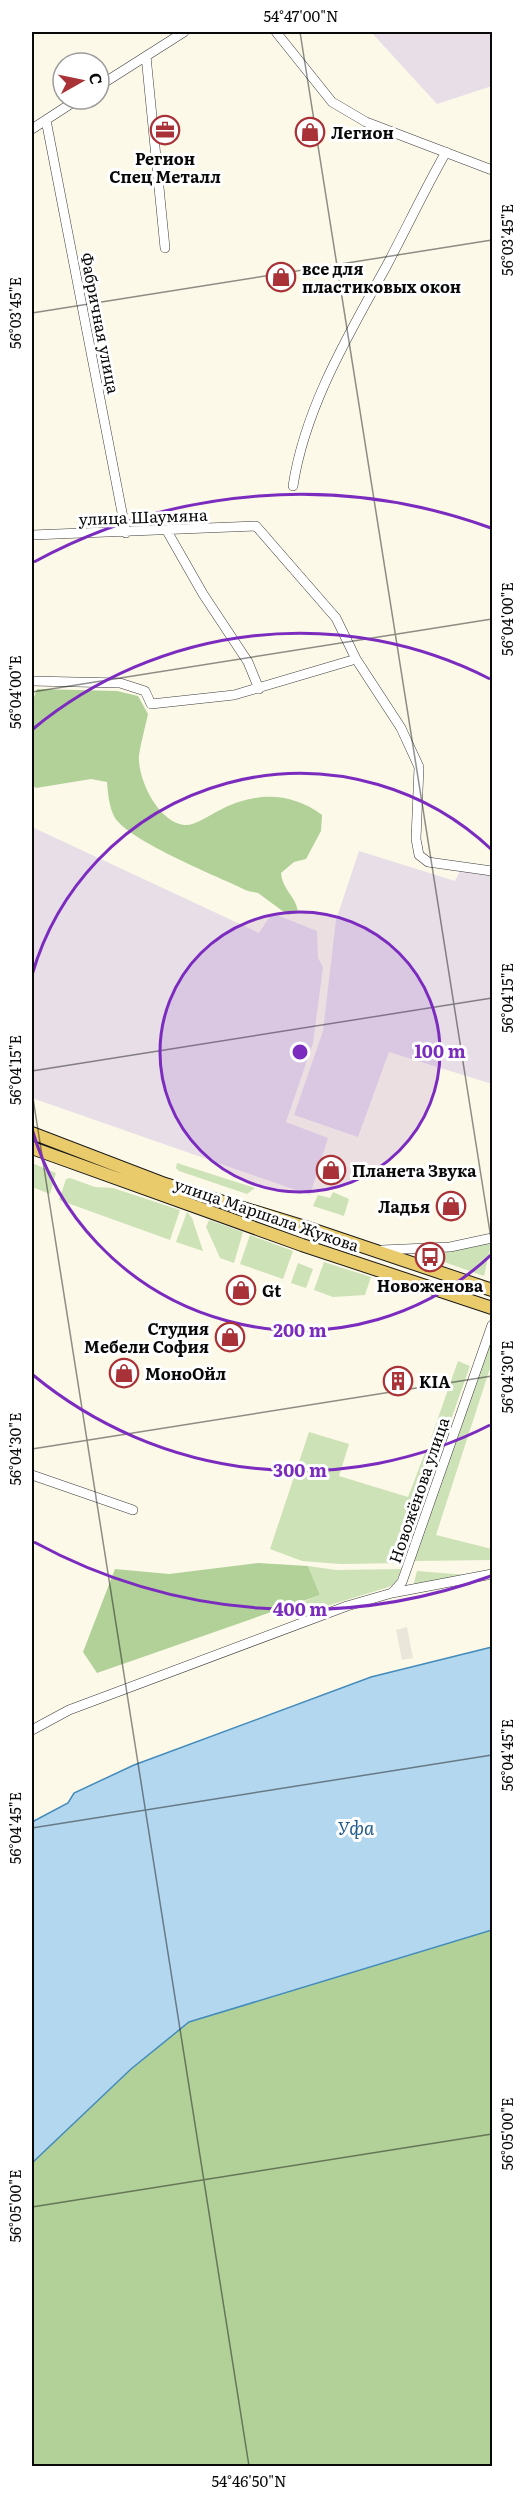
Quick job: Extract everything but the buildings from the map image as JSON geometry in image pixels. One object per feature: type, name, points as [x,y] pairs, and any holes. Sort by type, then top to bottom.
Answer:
[{"type":"main road","name":"улица Маршала Жукова","points":[[32,1133],[165,1184],[492,1290]]},
{"type":"main road","name":"улица Маршала Жукова","points":[[32,1148],[310,1248],[492,1308]]},
{"type":"street","points":[[111,78],[184,32]]},
{"type":"street","points":[[276,32],[332,102],[366,122],[492,170]]},
{"type":"street","points":[[146,56],[165,248]]},
{"type":"street","points":[[32,129],[60,111]]},
{"type":"street","name":"Фабричная улица","points":[[46,120],[126,533]]},
{"type":"street","points":[[293,486],[298,454],[328,378],[351,330],[446,152]]},
{"type":"street","name":"улица Шаумяна","points":[[32,536],[256,526],[336,618],[356,659]]},
{"type":"street","points":[[167,531],[203,594],[248,662],[259,689]]},
{"type":"street","points":[[32,681],[120,683],[145,691],[151,704],[234,696],[356,659],[401,728],[419,767],[416,839],[419,855],[428,862],[492,871]]},
{"type":"street","points":[[375,1251],[450,1247],[492,1238]]},
{"type":"street","name":"Новожёнова улица","points":[[392,1593],[402,1582],[492,1325]]},
{"type":"street","points":[[32,1475],[133,1510]]},
{"type":"street","points":[[32,1730],[69,1710],[150,1678],[347,1606],[392,1593],[492,1574]]},
{"type":"shaded area","points":[[371,32],[492,32],[492,86],[437,104]]},
{"type":"shaded area","points":[[32,827],[259,933],[272,913],[317,931],[318,958],[323,967],[313,1043],[286,1122],[328,1138],[310,1195],[32,1098]]},
{"type":"shaded area","points":[[359,851],[455,881],[461,869],[492,874],[492,1084],[389,1052],[358,1137],[294,1115],[323,1031],[336,920]]},
{"type":"shaded area","points":[[407,1627],[413,1658],[402,1660],[396,1630]]},
{"type":"green space","points":[[37,689],[117,691],[138,696],[148,714],[139,755],[142,775],[151,798],[158,808],[175,822],[184,825],[193,824],[245,800],[271,797],[297,802],[322,815],[321,831],[306,859],[294,862],[281,873],[298,912],[288,915],[258,893],[248,891],[197,868],[138,838],[115,818],[108,796],[107,782],[91,779],[36,788],[32,785],[32,703]]},
{"type":"green space","points":[[32,1163],[56,1173],[50,1194],[32,1187]]},
{"type":"green space","points":[[177,1163],[255,1188],[247,1194],[179,1171],[176,1168]]},
{"type":"green space","points":[[70,1178],[95,1187],[113,1188],[180,1210],[170,1240],[59,1200],[66,1179]]},
{"type":"green space","points":[[333,1192],[349,1199],[344,1216],[313,1206],[318,1195],[330,1198]]},
{"type":"green space","points":[[187,1212],[192,1218],[203,1251],[176,1242]]},
{"type":"green space","points":[[209,1220],[243,1232],[234,1263],[220,1258],[206,1227]]},
{"type":"green space","points":[[250,1235],[293,1251],[283,1279],[240,1264]]},
{"type":"green space","points":[[492,1240],[484,1276],[427,1256],[472,1247]]},
{"type":"green space","points":[[324,1262],[371,1277],[365,1295],[333,1297],[314,1290]]},
{"type":"green space","points":[[298,1263],[313,1269],[306,1288],[291,1283]]},
{"type":"green space","points":[[489,1345],[492,1346],[492,1362],[436,1535],[492,1549],[492,1560],[414,1561]]},
{"type":"green space","points":[[458,1361],[470,1366],[443,1442],[431,1438]]},
{"type":"green space","points":[[309,1432],[349,1444],[339,1476],[408,1497],[426,1450],[439,1454],[403,1563],[340,1564],[302,1561],[270,1549]]},
{"type":"green space","points":[[258,1563],[308,1566],[320,1595],[97,1673],[83,1652],[115,1569],[169,1574]]},
{"type":"green space","points":[[308,1566],[336,1570],[401,1569],[396,1583],[389,1587],[294,1616],[286,1608],[320,1595]]},
{"type":"green space","points":[[417,1571],[467,1575],[416,1585],[414,1583]]},
{"type":"green space","points":[[492,1930],[492,2466],[32,2466],[32,2163],[131,2069],[189,2022]]},
{"type":"water","name":"Уфа","points":[[492,1647],[492,1930],[189,2022],[131,2069],[32,2163],[32,1822],[68,1803],[74,1793],[134,1765],[371,1677]]},
{"type":"place","name":"Регион Спец Металл","points":[[165,130]]},
{"type":"place","name":"Легион","points":[[310,132]]},
{"type":"place","name":"все для пластиковых окон","points":[[281,277]]},
{"type":"place","name":"Планета Звука","points":[[331,1170]]},
{"type":"place","name":"Ладья","points":[[451,1206]]},
{"type":"place","name":"Новоженова","points":[[430,1257]]},
{"type":"place","name":"Gt","points":[[241,1290]]},
{"type":"place","name":"Студия Мебели София","points":[[230,1337]]},
{"type":"place","name":"МоноОйл","points":[[124,1373]]},
{"type":"place","name":"KIA","points":[[398,1381]]}]
